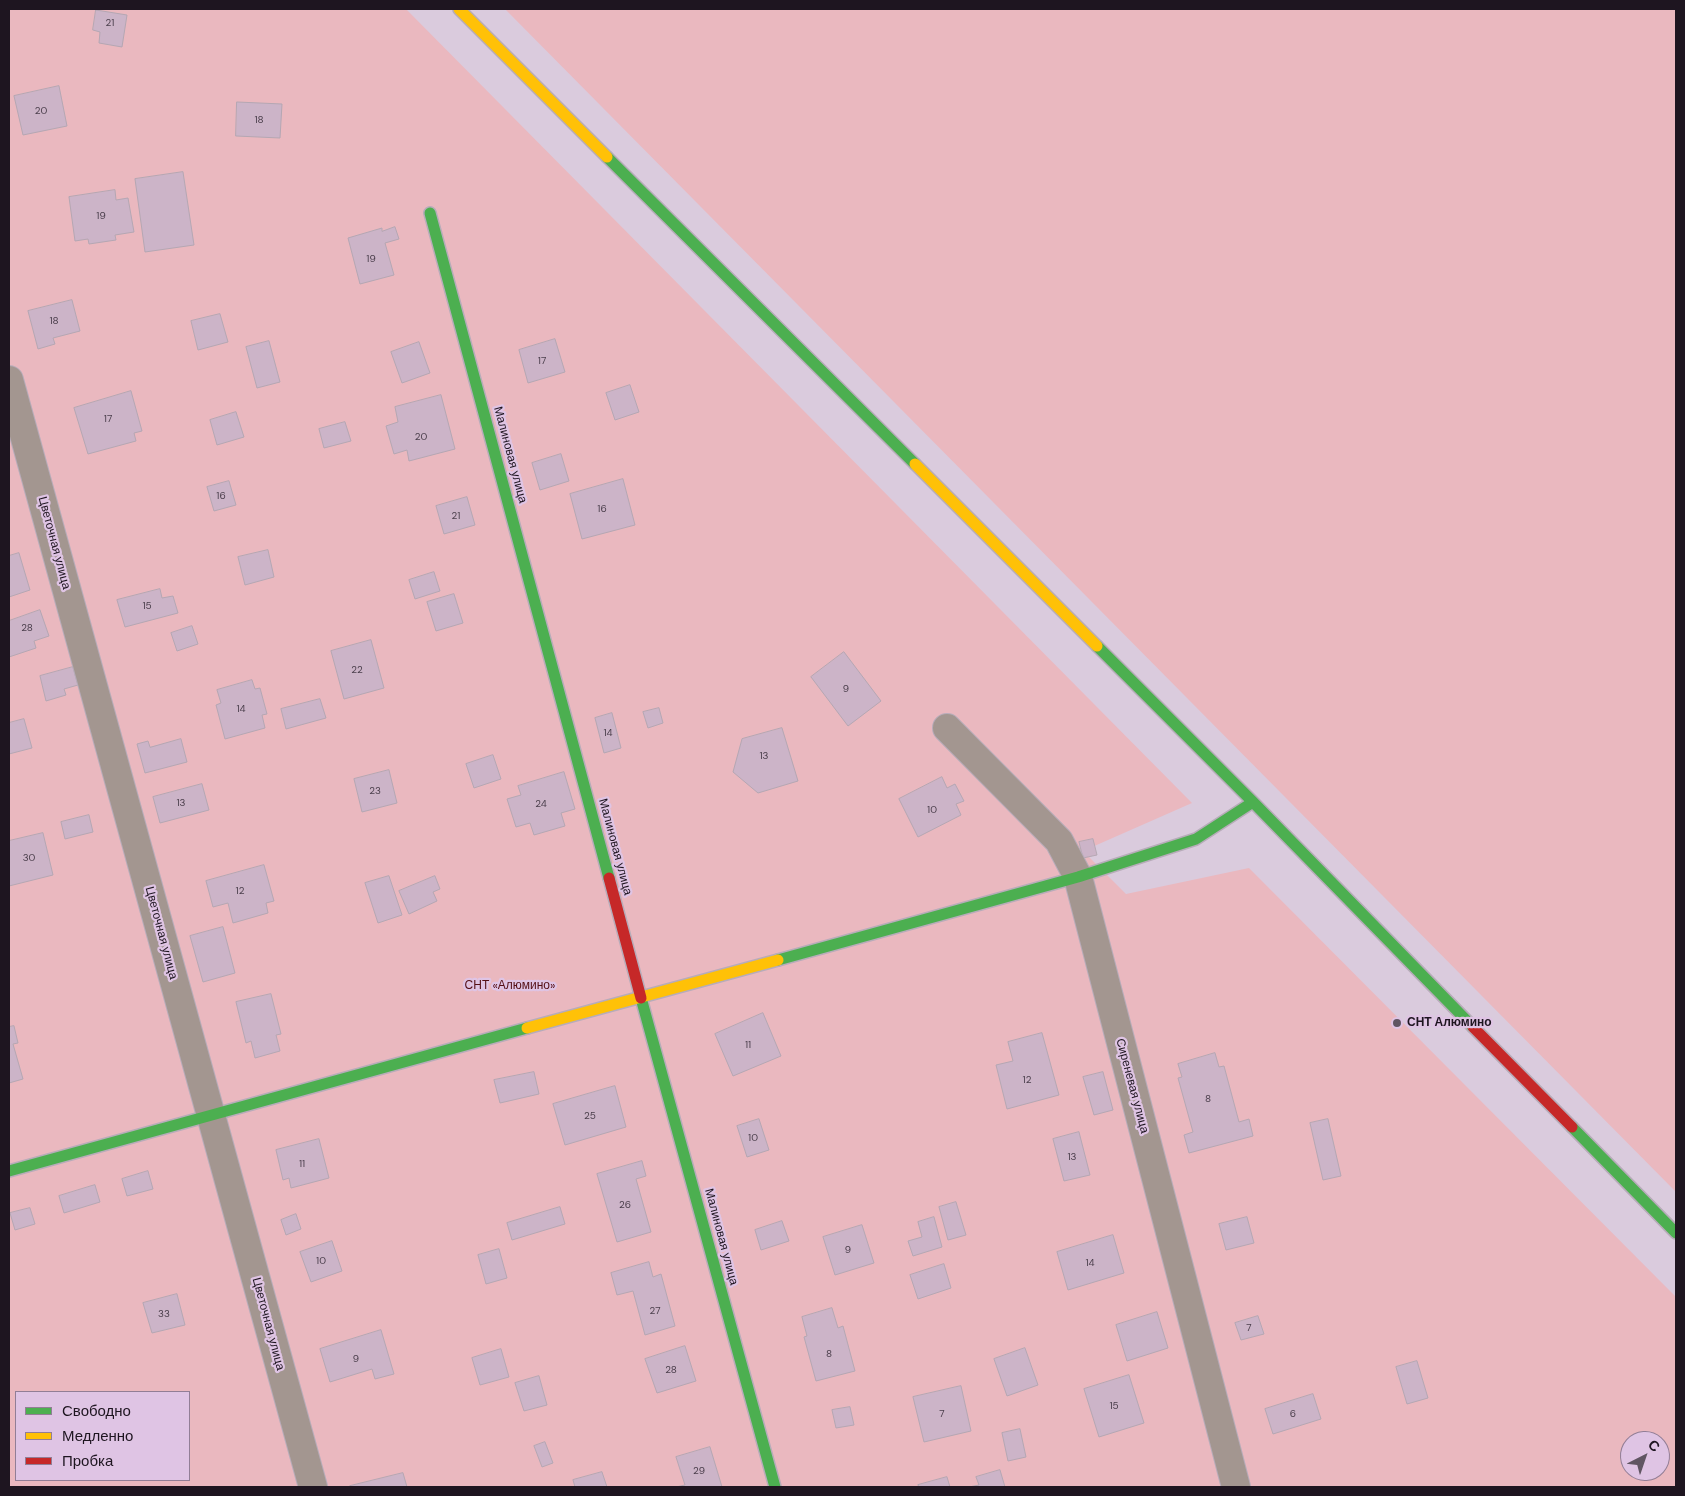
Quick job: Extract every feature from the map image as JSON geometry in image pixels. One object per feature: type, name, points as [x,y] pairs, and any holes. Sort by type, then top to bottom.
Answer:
[{"type":"street","points":[[459,9],[1253,802],[1676,1233]]},
{"type":"street","name":"Малиновая улица","points":[[430,212],[641,998],[775,1487]]},
{"type":"street","name":"Цветочная улица","points":[[9,380],[312,1487]]},
{"type":"street","name":"Сиреневая улица","points":[[947,728],[1059,840],[1078,877],[1236,1487]]},
{"type":"street","points":[[9,1171],[1078,877],[1196,839],[1253,802]]},
{"type":"green space","name":"СНТ «Алюмино»","points":[[9,9],[406,9],[1192,803],[1083,851],[1126,894],[1249,868],[1676,1297],[1676,1487],[9,1487]]},
{"type":"green space","points":[[505,9],[1676,9],[1676,1192]]},
{"type":"building","points":[[96,10],[127,15],[122,47],[99,43],[100,32],[93,30]]},
{"type":"building","points":[[59,86],[67,126],[23,135],[14,96]]},
{"type":"building","points":[[237,102],[282,104],[280,138],[236,136]]},
{"type":"building","points":[[183,172],[194,245],[145,252],[135,179]]},
{"type":"building","points":[[115,190],[116,200],[128,198],[134,232],[115,235],[116,240],[89,244],[88,239],[75,241],[69,197]]},
{"type":"building","points":[[395,227],[399,239],[385,243],[394,275],[360,284],[348,238],[382,228],[382,231]]},
{"type":"building","points":[[72,300],[80,331],[53,338],[55,344],[38,349],[28,311]]},
{"type":"building","points":[[220,314],[228,342],[198,350],[191,321]]},
{"type":"building","points":[[555,339],[565,372],[528,383],[519,350]]},
{"type":"building","points":[[269,341],[280,382],[257,388],[246,347]]},
{"type":"building","points":[[419,342],[430,373],[402,383],[391,352]]},
{"type":"building","points":[[630,385],[639,412],[615,420],[606,393]]},
{"type":"building","points":[[131,391],[142,431],[134,433],[136,441],[88,454],[74,408]]},
{"type":"building","points":[[441,395],[455,449],[409,461],[407,450],[394,454],[386,426],[398,422],[395,407]]},
{"type":"building","points":[[236,412],[244,437],[217,445],[210,420]]},
{"type":"building","points":[[345,422],[351,441],[324,448],[319,429]]},
{"type":"building","points":[[561,454],[569,481],[540,490],[532,463]]},
{"type":"building","points":[[623,479],[635,525],[582,539],[570,494]]},
{"type":"building","points":[[229,481],[236,505],[214,511],[207,487]]},
{"type":"building","points":[[467,497],[475,525],[444,534],[436,506]]},
{"type":"building","points":[[268,550],[274,577],[245,585],[238,557]]},
{"type":"building","points":[[19,553],[30,590],[9,597],[9,556]]},
{"type":"building","points":[[434,572],[440,591],[415,599],[409,580]]},
{"type":"building","points":[[160,589],[162,598],[173,596],[178,613],[125,627],[117,600]]},
{"type":"building","points":[[454,594],[463,623],[436,631],[427,602]]},
{"type":"building","points":[[40,610],[49,636],[34,641],[36,648],[9,657],[9,621]]},
{"type":"building","points":[[192,626],[198,644],[177,651],[171,633]]},
{"type":"building","points":[[371,640],[384,688],[344,699],[331,651]]},
{"type":"building","points":[[844,652],[881,701],[848,726],[811,677]]},
{"type":"building","points":[[73,667],[78,685],[64,689],[66,695],[46,701],[40,676]]},
{"type":"building","points":[[252,680],[255,689],[260,688],[267,714],[262,715],[265,728],[225,739],[216,705],[221,703],[217,690]]},
{"type":"building","points":[[320,699],[326,718],[286,729],[281,709]]},
{"type":"building","points":[[659,708],[663,723],[648,728],[643,712]]},
{"type":"building","points":[[612,713],[621,748],[604,753],[595,718]]},
{"type":"building","points":[[24,719],[32,748],[9,754],[9,723]]},
{"type":"building","points":[[782,728],[798,781],[758,793],[733,772],[742,739]]},
{"type":"building","points":[[181,739],[187,762],[145,773],[137,744],[148,741],[150,747]]},
{"type":"building","points":[[493,755],[501,779],[474,788],[466,764]]},
{"type":"building","points":[[389,770],[397,803],[362,812],[354,779]]},
{"type":"building","points":[[564,772],[575,809],[561,813],[565,826],[534,835],[530,823],[516,827],[507,799],[521,795],[518,786]]},
{"type":"building","points":[[942,777],[947,788],[955,784],[964,801],[956,804],[961,815],[918,837],[899,799]]},
{"type":"building","points":[[202,784],[209,810],[160,823],[153,797]]},
{"type":"building","points":[[89,815],[93,832],[65,839],[61,822]]},
{"type":"building","points":[[43,833],[53,875],[9,886],[9,841]]},
{"type":"building","points":[[1093,839],[1097,855],[1083,858],[1079,842]]},
{"type":"building","points":[[264,865],[274,901],[266,903],[268,913],[233,923],[228,903],[213,907],[206,881]]},
{"type":"building","points":[[389,876],[402,915],[378,923],[365,883]]},
{"type":"building","points":[[435,876],[440,889],[433,892],[437,901],[409,914],[399,891]]},
{"type":"building","points":[[223,927],[235,973],[203,982],[190,936]]},
{"type":"building","points":[[271,994],[281,1034],[276,1035],[280,1051],[255,1058],[251,1041],[246,1043],[236,1002]]},
{"type":"building","points":[[763,1013],[781,1056],[733,1076],[715,1034]]},
{"type":"building","points":[[14,1026],[18,1043],[13,1044],[23,1079],[9,1083],[9,1027]]},
{"type":"building","points":[[1042,1033],[1059,1095],[1007,1109],[996,1065],[1013,1061],[1008,1042]]},
{"type":"building","points":[[1215,1053],[1219,1067],[1224,1066],[1239,1122],[1249,1119],[1253,1136],[1189,1153],[1184,1135],[1193,1132],[1178,1078],[1182,1077],[1178,1064]]},
{"type":"building","points":[[534,1072],[539,1094],[500,1103],[494,1080]]},
{"type":"building","points":[[1103,1072],[1113,1110],[1094,1115],[1083,1077]]},
{"type":"building","points":[[615,1086],[626,1127],[565,1145],[553,1104]]},
{"type":"building","points":[[759,1119],[769,1150],[747,1157],[737,1126]]},
{"type":"building","points":[[1328,1119],[1341,1176],[1323,1180],[1310,1123]]},
{"type":"building","points":[[1079,1132],[1090,1175],[1064,1181],[1053,1139]]},
{"type":"building","points":[[319,1139],[329,1178],[291,1188],[289,1178],[283,1180],[276,1150]]},
{"type":"building","points":[[642,1161],[646,1176],[636,1179],[651,1232],[617,1242],[597,1174]]},
{"type":"building","points":[[148,1171],[153,1189],[127,1196],[122,1179]]},
{"type":"building","points":[[95,1185],[100,1202],[64,1213],[59,1196]]},
{"type":"building","points":[[956,1202],[966,1235],[948,1240],[939,1207]]},
{"type":"building","points":[[560,1207],[565,1224],[512,1240],[507,1223]]},
{"type":"building","points":[[30,1208],[35,1224],[15,1230],[10,1213]]},
{"type":"building","points":[[296,1214],[301,1229],[286,1235],[281,1220]]},
{"type":"building","points":[[934,1217],[942,1247],[913,1256],[908,1241],[922,1237],[918,1222]]},
{"type":"building","points":[[1247,1217],[1254,1243],[1226,1250],[1219,1224]]},
{"type":"building","points":[[782,1221],[789,1241],[761,1250],[755,1230]]},
{"type":"building","points":[[862,1225],[874,1263],[835,1275],[823,1237]]},
{"type":"building","points":[[1113,1235],[1124,1273],[1068,1290],[1057,1252]]},
{"type":"building","points":[[332,1241],[342,1271],[311,1282],[300,1252]]},
{"type":"building","points":[[499,1249],[507,1278],[486,1284],[478,1255]]},
{"type":"building","points":[[649,1262],[653,1277],[661,1274],[675,1326],[645,1335],[633,1291],[617,1295],[611,1273]]},
{"type":"building","points":[[944,1264],[951,1288],[918,1299],[910,1275]]},
{"type":"building","points":[[177,1294],[185,1325],[152,1333],[143,1303]]},
{"type":"building","points":[[832,1308],[838,1328],[843,1326],[855,1371],[816,1381],[804,1337],[807,1336],[802,1317]]},
{"type":"building","points":[[1157,1312],[1168,1348],[1127,1361],[1116,1325]]},
{"type":"building","points":[[1258,1316],[1264,1334],[1241,1340],[1235,1323]]},
{"type":"building","points":[[381,1330],[394,1374],[375,1379],[372,1369],[330,1382],[320,1349]]},
{"type":"building","points":[[685,1346],[696,1381],[657,1393],[645,1359]]},
{"type":"building","points":[[1025,1348],[1038,1385],[1007,1396],[994,1359]]},
{"type":"building","points":[[501,1349],[509,1377],[480,1385],[472,1358]]},
{"type":"building","points":[[1417,1361],[1428,1398],[1407,1404],[1396,1367]]},
{"type":"building","points":[[1129,1375],[1144,1423],[1099,1437],[1084,1389]]},
{"type":"building","points":[[539,1376],[547,1405],[524,1411],[515,1383]]},
{"type":"building","points":[[961,1386],[971,1431],[924,1442],[913,1397]]},
{"type":"building","points":[[1313,1394],[1321,1419],[1273,1434],[1265,1409]]},
{"type":"building","points":[[850,1407],[854,1425],[836,1428],[832,1410]]},
{"type":"building","points":[[1020,1429],[1026,1457],[1008,1461],[1002,1433]]},
{"type":"building","points":[[545,1442],[553,1463],[542,1467],[534,1446]]},
{"type":"building","points":[[710,1447],[722,1487],[676,1487],[685,1485],[676,1457]]},
{"type":"building","points":[[1000,1470],[1005,1487],[969,1487],[979,1485],[976,1477]]},
{"type":"building","points":[[602,1472],[607,1487],[575,1487],[573,1480]]},
{"type":"building","points":[[403,1473],[407,1487],[350,1486]]},
{"type":"building","points":[[947,1477],[950,1487],[919,1487],[918,1485]]},
{"type":"traffic: fast","points":[[607,157],[915,464]]},
{"type":"traffic: fast","points":[[430,213],[609,878]]},
{"type":"traffic: fast","points":[[1097,646],[1473,1027]]},
{"type":"traffic: fast","points":[[778,960],[1078,877],[1196,839],[1253,802]]},
{"type":"traffic: fast","points":[[641,998],[775,1487]]},
{"type":"traffic: fast","points":[[9,1171],[527,1028]]},
{"type":"traffic: fast","points":[[1572,1127],[1676,1233]]},
{"type":"traffic: slow","points":[[459,9],[607,157]]},
{"type":"traffic: slow","points":[[915,464],[1097,646]]},
{"type":"traffic: slow","points":[[527,1028],[778,960]]},
{"type":"traffic: jam","points":[[609,878],[641,998]]},
{"type":"traffic: jam","points":[[1473,1027],[1572,1127]]},
{"type":"place","name":"СНТ Алюмино","points":[[1397,1023]]}]
